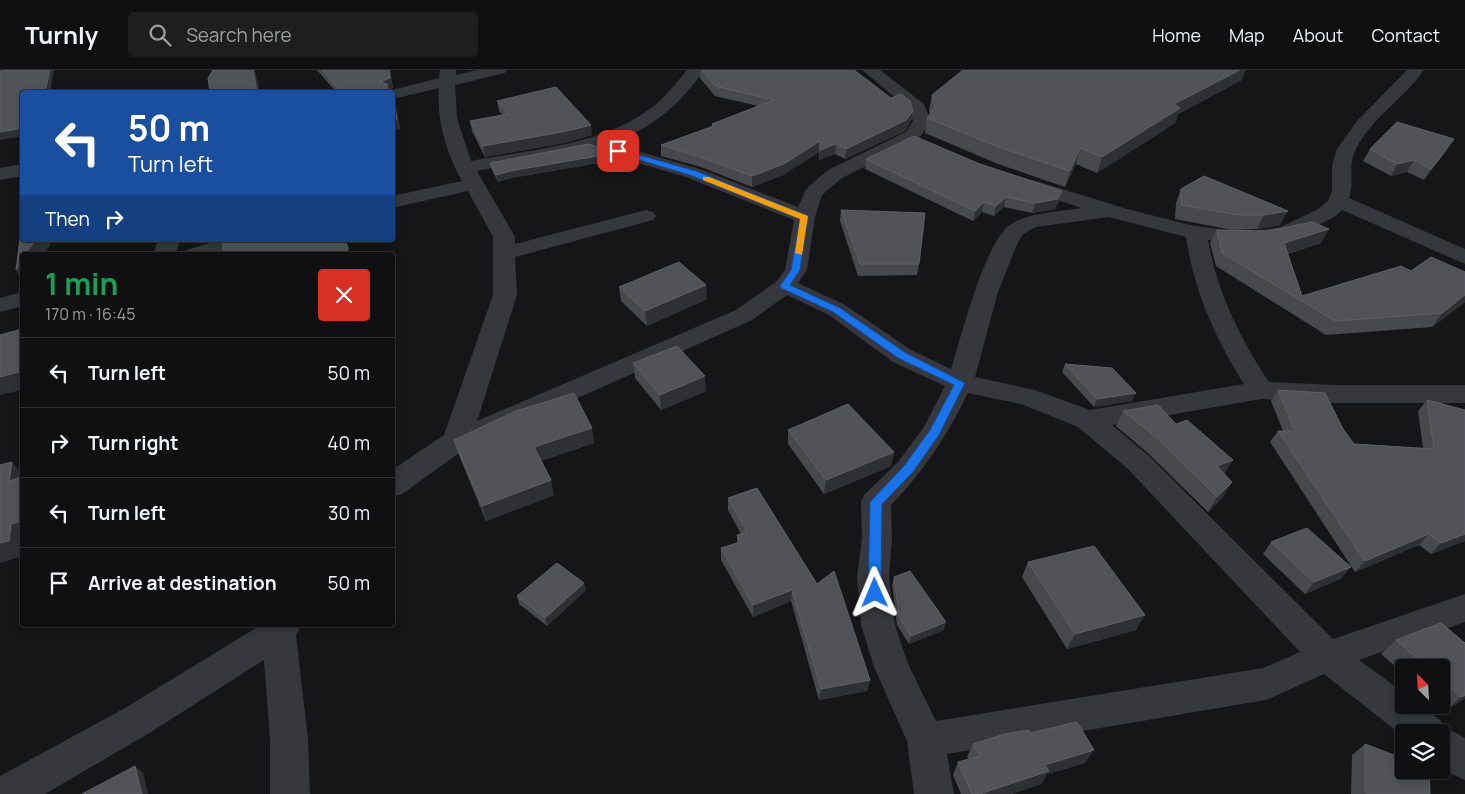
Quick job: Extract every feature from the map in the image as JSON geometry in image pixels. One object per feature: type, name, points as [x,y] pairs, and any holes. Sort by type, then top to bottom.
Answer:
[{"type":"street","points":[[395,93],[447,76],[499,70]]},
{"type":"street","points":[[395,201],[469,176],[590,143],[616,134],[656,114],[696,70]]},
{"type":"street","points":[[395,484],[410,471],[456,441],[744,315],[785,286],[796,270],[805,218],[813,193],[835,174],[920,140],[925,103],[870,70]]},
{"type":"street","points":[[1011,179],[1151,222],[1196,232],[1248,238],[1284,233],[1326,214],[1339,201],[1343,184],[1341,161],[1352,139],[1416,70]]},
{"type":"street","points":[[447,76],[450,130],[469,176],[504,237],[506,252],[504,294],[484,363],[456,441]]},
{"type":"street","points":[[590,143],[693,173],[805,218]]},
{"type":"street","points":[[0,174],[20,170]]},
{"type":"street","points":[[1339,201],[1465,257]]},
{"type":"street","points":[[934,794],[926,740],[891,667],[878,625],[873,577],[877,538],[876,502],[908,469],[935,432],[960,383],[986,292],[1006,244],[1016,230],[1031,222],[1113,210]]},
{"type":"street","points":[[506,252],[530,248],[646,216]]},
{"type":"street","points":[[1196,232],[1201,265],[1221,323],[1243,364],[1262,390]]},
{"type":"street","points":[[204,252],[236,242]]},
{"type":"street","points":[[785,286],[837,310],[902,356],[960,383],[1026,396],[1088,420],[1138,462],[1327,656],[1416,724]]},
{"type":"street","points":[[0,305],[20,300]]},
{"type":"street","points":[[1088,420],[1262,390],[1334,394],[1465,394]]},
{"type":"street","points":[[926,740],[1266,684],[1327,656],[1465,608]]},
{"type":"street","points":[[7,794],[138,720],[281,628],[289,739],[290,794]]},
{"type":"street","points":[[1450,750],[1465,761]]},
{"type":"building","points":[[50,70],[45,90],[20,90],[20,122],[18,129],[0,132],[0,71]]},
{"type":"building","points":[[213,70],[253,70],[257,90],[210,90],[208,78]]},
{"type":"building","points":[[322,70],[389,70],[390,78],[380,82],[387,84],[388,90],[339,90]]},
{"type":"building","points":[[702,70],[854,70],[891,98],[901,94],[910,101],[913,111],[906,120],[846,149],[836,144],[820,150],[820,141],[784,164],[752,176],[661,145],[714,126],[712,124],[774,100],[715,86]]},
{"type":"building","points":[[963,70],[1240,70],[1174,104],[1180,108],[1102,157],[1080,148],[1070,171],[1001,148],[927,118],[935,107],[932,95]]},
{"type":"building","points":[[556,87],[591,125],[483,146],[470,121],[508,114],[497,101]]},
{"type":"building","points":[[1397,122],[1454,139],[1431,169],[1414,160],[1397,164],[1370,149]]},
{"type":"building","points":[[914,136],[980,164],[1062,191],[1058,199],[1035,203],[1006,197],[996,206],[984,202],[975,211],[866,159]]},
{"type":"building","points":[[589,144],[615,153],[496,175],[490,163]]},
{"type":"building","points":[[1204,176],[1288,211],[1264,215],[1239,215],[1181,205],[1181,189]]},
{"type":"building","points":[[841,210],[925,213],[919,264],[860,264]]},
{"type":"building","points":[[1312,222],[1329,229],[1284,243],[1302,296],[1401,266],[1411,271],[1431,257],[1465,272],[1465,295],[1442,313],[1335,321],[1222,253],[1217,230],[1268,231]]},
{"type":"building","points":[[20,239],[20,242],[34,242],[27,252],[20,252],[20,263],[16,270]]},
{"type":"building","points":[[222,242],[346,242],[348,248],[346,252],[224,252]]},
{"type":"building","points":[[679,262],[706,285],[645,311],[619,287]]},
{"type":"building","points":[[20,330],[20,372],[0,377],[0,335]]},
{"type":"building","points":[[677,346],[705,376],[660,395],[633,363]]},
{"type":"building","points":[[1065,364],[1112,368],[1136,393],[1097,399]]},
{"type":"building","points":[[1278,390],[1325,393],[1343,429],[1354,444],[1434,449],[1427,400],[1465,410],[1465,534],[1441,543],[1429,534],[1365,561],[1278,431],[1295,431]]},
{"type":"building","points":[[574,393],[592,428],[534,447],[551,480],[482,506],[454,440],[516,411]]},
{"type":"building","points":[[848,404],[894,452],[826,480],[788,430]]},
{"type":"building","points":[[1158,405],[1176,424],[1187,420],[1233,460],[1217,466],[1232,482],[1217,497],[1157,438],[1123,411]]},
{"type":"building","points":[[12,462],[9,481],[20,478],[20,522],[11,524],[9,541],[0,543],[0,465]]},
{"type":"building","points":[[757,488],[817,584],[834,571],[870,680],[821,689],[792,590],[753,605],[721,548],[740,542],[737,535],[747,532],[728,498]]},
{"type":"building","points":[[1307,528],[1351,567],[1314,582],[1271,542]]},
{"type":"building","points":[[1094,546],[1145,615],[1075,634],[1028,562]]},
{"type":"building","points":[[557,563],[584,583],[545,618],[517,596]]},
{"type":"building","points":[[910,571],[946,622],[911,636],[899,617],[894,577]]},
{"type":"building","points":[[1441,623],[1465,643],[1465,695],[1461,697],[1450,687],[1450,659],[1418,659],[1396,640]]},
{"type":"building","points":[[1077,722],[1094,750],[1045,765],[1049,771],[980,794],[972,794],[958,762],[980,756],[973,744],[1005,734],[1029,730],[1030,733]]},
{"type":"building","points":[[1365,744],[1395,756],[1395,779],[1429,779],[1430,794],[1369,794],[1365,792]]},
{"type":"building","points":[[135,766],[142,794],[82,794]]},
{"type":"slow traffic","points":[[706,179],[805,218],[799,253]]},
{"type":"route","points":[[618,151],[693,173],[805,218],[796,270],[785,286],[837,310],[902,356],[960,383],[935,432],[908,469],[876,502],[877,538],[873,577],[875,593]]}]
